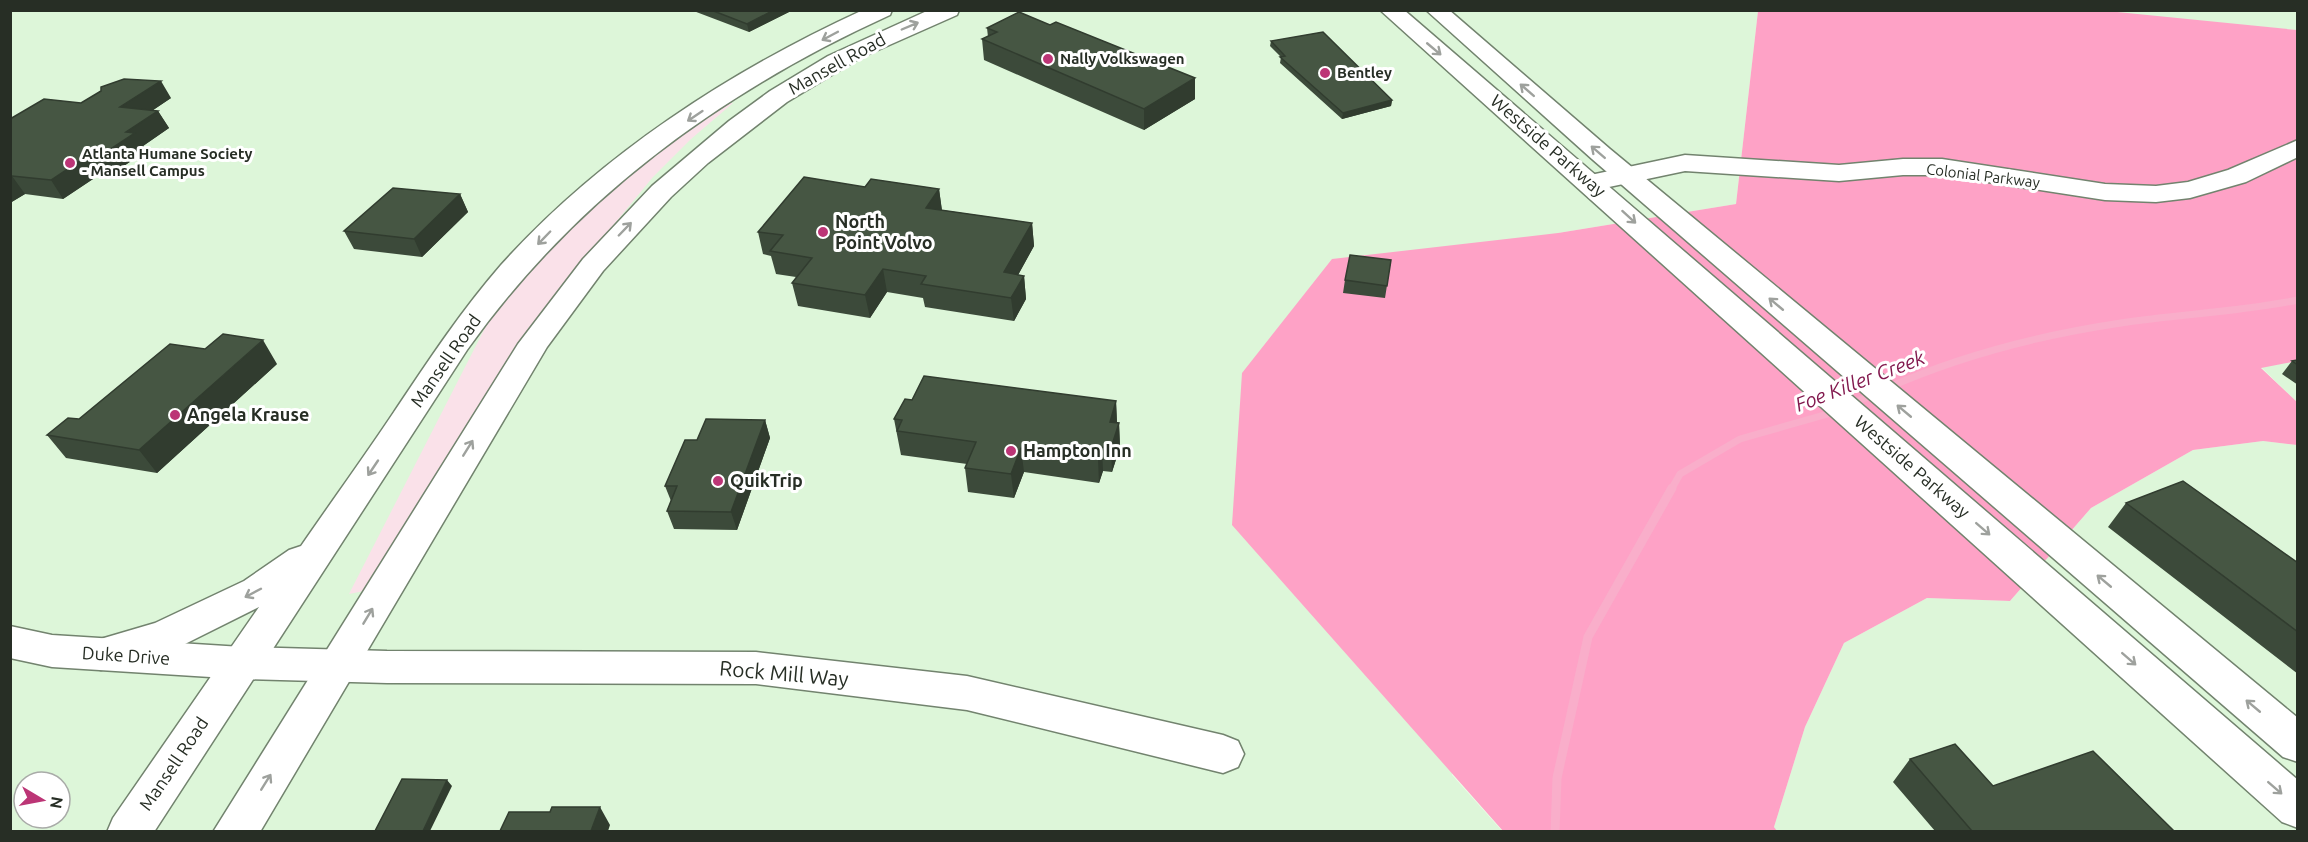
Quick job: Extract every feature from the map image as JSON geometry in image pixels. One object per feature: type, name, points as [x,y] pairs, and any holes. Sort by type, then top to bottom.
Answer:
[{"type":"main road","name":"Mansell Road","points":[[129,831],[441,363],[513,270],[550,231],[639,156],[717,101],[772,67],[882,10]]},
{"type":"main road","name":"Mansell Road","points":[[235,831],[533,344],[567,294],[605,250],[656,196],[784,92],[862,48],[949,10]]},
{"type":"main road","name":"Westside Parkway","points":[[1390,10],[1590,183],[2298,808]]},
{"type":"main road","name":"Westside Parkway","points":[[1436,10],[1625,175],[2298,744]]},
{"type":"main road","name":"Colonial Parkway","points":[[1590,183],[1685,163],[1829,172],[1942,167],[2105,192],[2156,194],[2190,190],[2237,176],[2298,147]]},
{"type":"main road","points":[[101,654],[165,636],[258,591],[318,548]]},
{"type":"main road","name":"Duke Drive","points":[[10,642],[52,651],[242,663],[338,666]]},
{"type":"main road","name":"Rock Mill Way","points":[[338,666],[756,668],[967,693],[1223,754]]},
{"type":"shaded area","points":[[2097,10],[2297,30],[2297,361],[2261,368],[2297,402],[2297,445],[2263,441],[2193,450],[2091,508],[2010,601],[1927,598],[1844,643],[1805,727],[1774,827],[1777,831],[1503,831],[1232,525],[1242,373],[1332,259],[1558,233],[1736,204],[1758,11]]},
{"type":"shaded area","points":[[10,11],[1758,11],[1736,204],[1558,233],[1452,775],[1503,832],[11,831]]},
{"type":"shaded area","points":[[2097,11],[2297,11],[2297,30]]},
{"type":"shaded area","points":[[727,103],[733,103],[691,139],[653,177],[532,324],[374,584],[364,591],[349,594],[486,326],[508,297],[555,240],[597,199],[614,184]]},
{"type":"shaded area","points":[[2297,361],[2297,402],[2261,367]]},
{"type":"shaded area","points":[[2263,441],[2297,445],[2297,831],[1777,832],[1774,827],[1805,727],[1844,643],[1927,598],[2010,601],[2091,508],[2193,450]]},
{"type":"building","points":[[711,10],[774,10],[747,24]]},
{"type":"building","points":[[1019,12],[1050,25],[1056,22],[1195,78],[1144,109],[982,39],[997,32],[987,28]]},
{"type":"building","name":"Bentley","points":[[1323,32],[1392,100],[1343,113],[1280,57],[1285,56],[1271,41]]},
{"type":"building","points":[[124,79],[161,81],[120,107],[158,111],[126,132],[135,133],[97,158],[87,156],[51,180],[10,177],[10,119],[44,99],[81,103],[101,91],[101,87]]},
{"type":"building","points":[[804,177],[865,187],[871,179],[939,189],[926,208],[1032,223],[1004,272],[1024,276],[1011,298],[921,284],[926,276],[883,269],[865,295],[792,283],[812,258],[770,251],[783,235],[758,232]]},
{"type":"building","points":[[393,188],[460,194],[414,239],[344,231]]},
{"type":"building","points":[[1350,255],[1391,260],[1387,286],[1345,280]]},
{"type":"building","points":[[223,334],[263,340],[139,450],[47,435],[68,418],[79,419],[170,344],[205,349]]},
{"type":"building","name":"Hampton Inn","points":[[924,376],[1116,401],[1110,422],[1119,423],[1111,448],[1102,447],[1098,459],[1021,448],[1011,474],[965,468],[976,442],[897,431],[902,420],[894,419],[905,399],[912,400]]},
{"type":"building","name":"QuikTrip","points":[[706,419],[765,420],[731,512],[667,511],[677,486],[665,486],[685,440],[697,440]]},
{"type":"building","points":[[2183,481],[2298,563],[2298,632],[2126,503]]},
{"type":"building","points":[[1955,744],[1993,786],[2093,751],[2174,831],[1972,831],[1910,759]]},
{"type":"building","points":[[402,779],[447,780],[423,831],[375,831]]},
{"type":"building","points":[[552,807],[600,807],[591,831],[500,831],[509,812],[550,812]]},
{"type":"waterway","name":"Foe Killer Creek","points":[[1887,388],[1973,356],[2031,340],[2121,323],[2298,300]]},
{"type":"waterway","name":"Foe Killer Creek","points":[[1849,405],[1876,393]]},
{"type":"waterway","name":"Foe Killer Creek","points":[[1671,490],[1680,474],[1740,439],[1838,411]]},
{"type":"waterway","name":"Foe Killer Creek","points":[[1555,832],[1557,778],[1588,637],[1672,488]]},
{"type":"place","name":"Nally Volkswagen","points":[[1048,59]]},
{"type":"place","name":"Bentley","points":[[1325,73]]},
{"type":"place","name":"Atlanta Humane Society - Mansell Campus","points":[[70,163]]},
{"type":"place","name":"North Point Volvo","points":[[823,232]]},
{"type":"place","name":"Angela Krause","points":[[175,415]]},
{"type":"place","name":"Hampton Inn","points":[[1011,451]]},
{"type":"place","name":"QuikTrip","points":[[718,481]]}]
